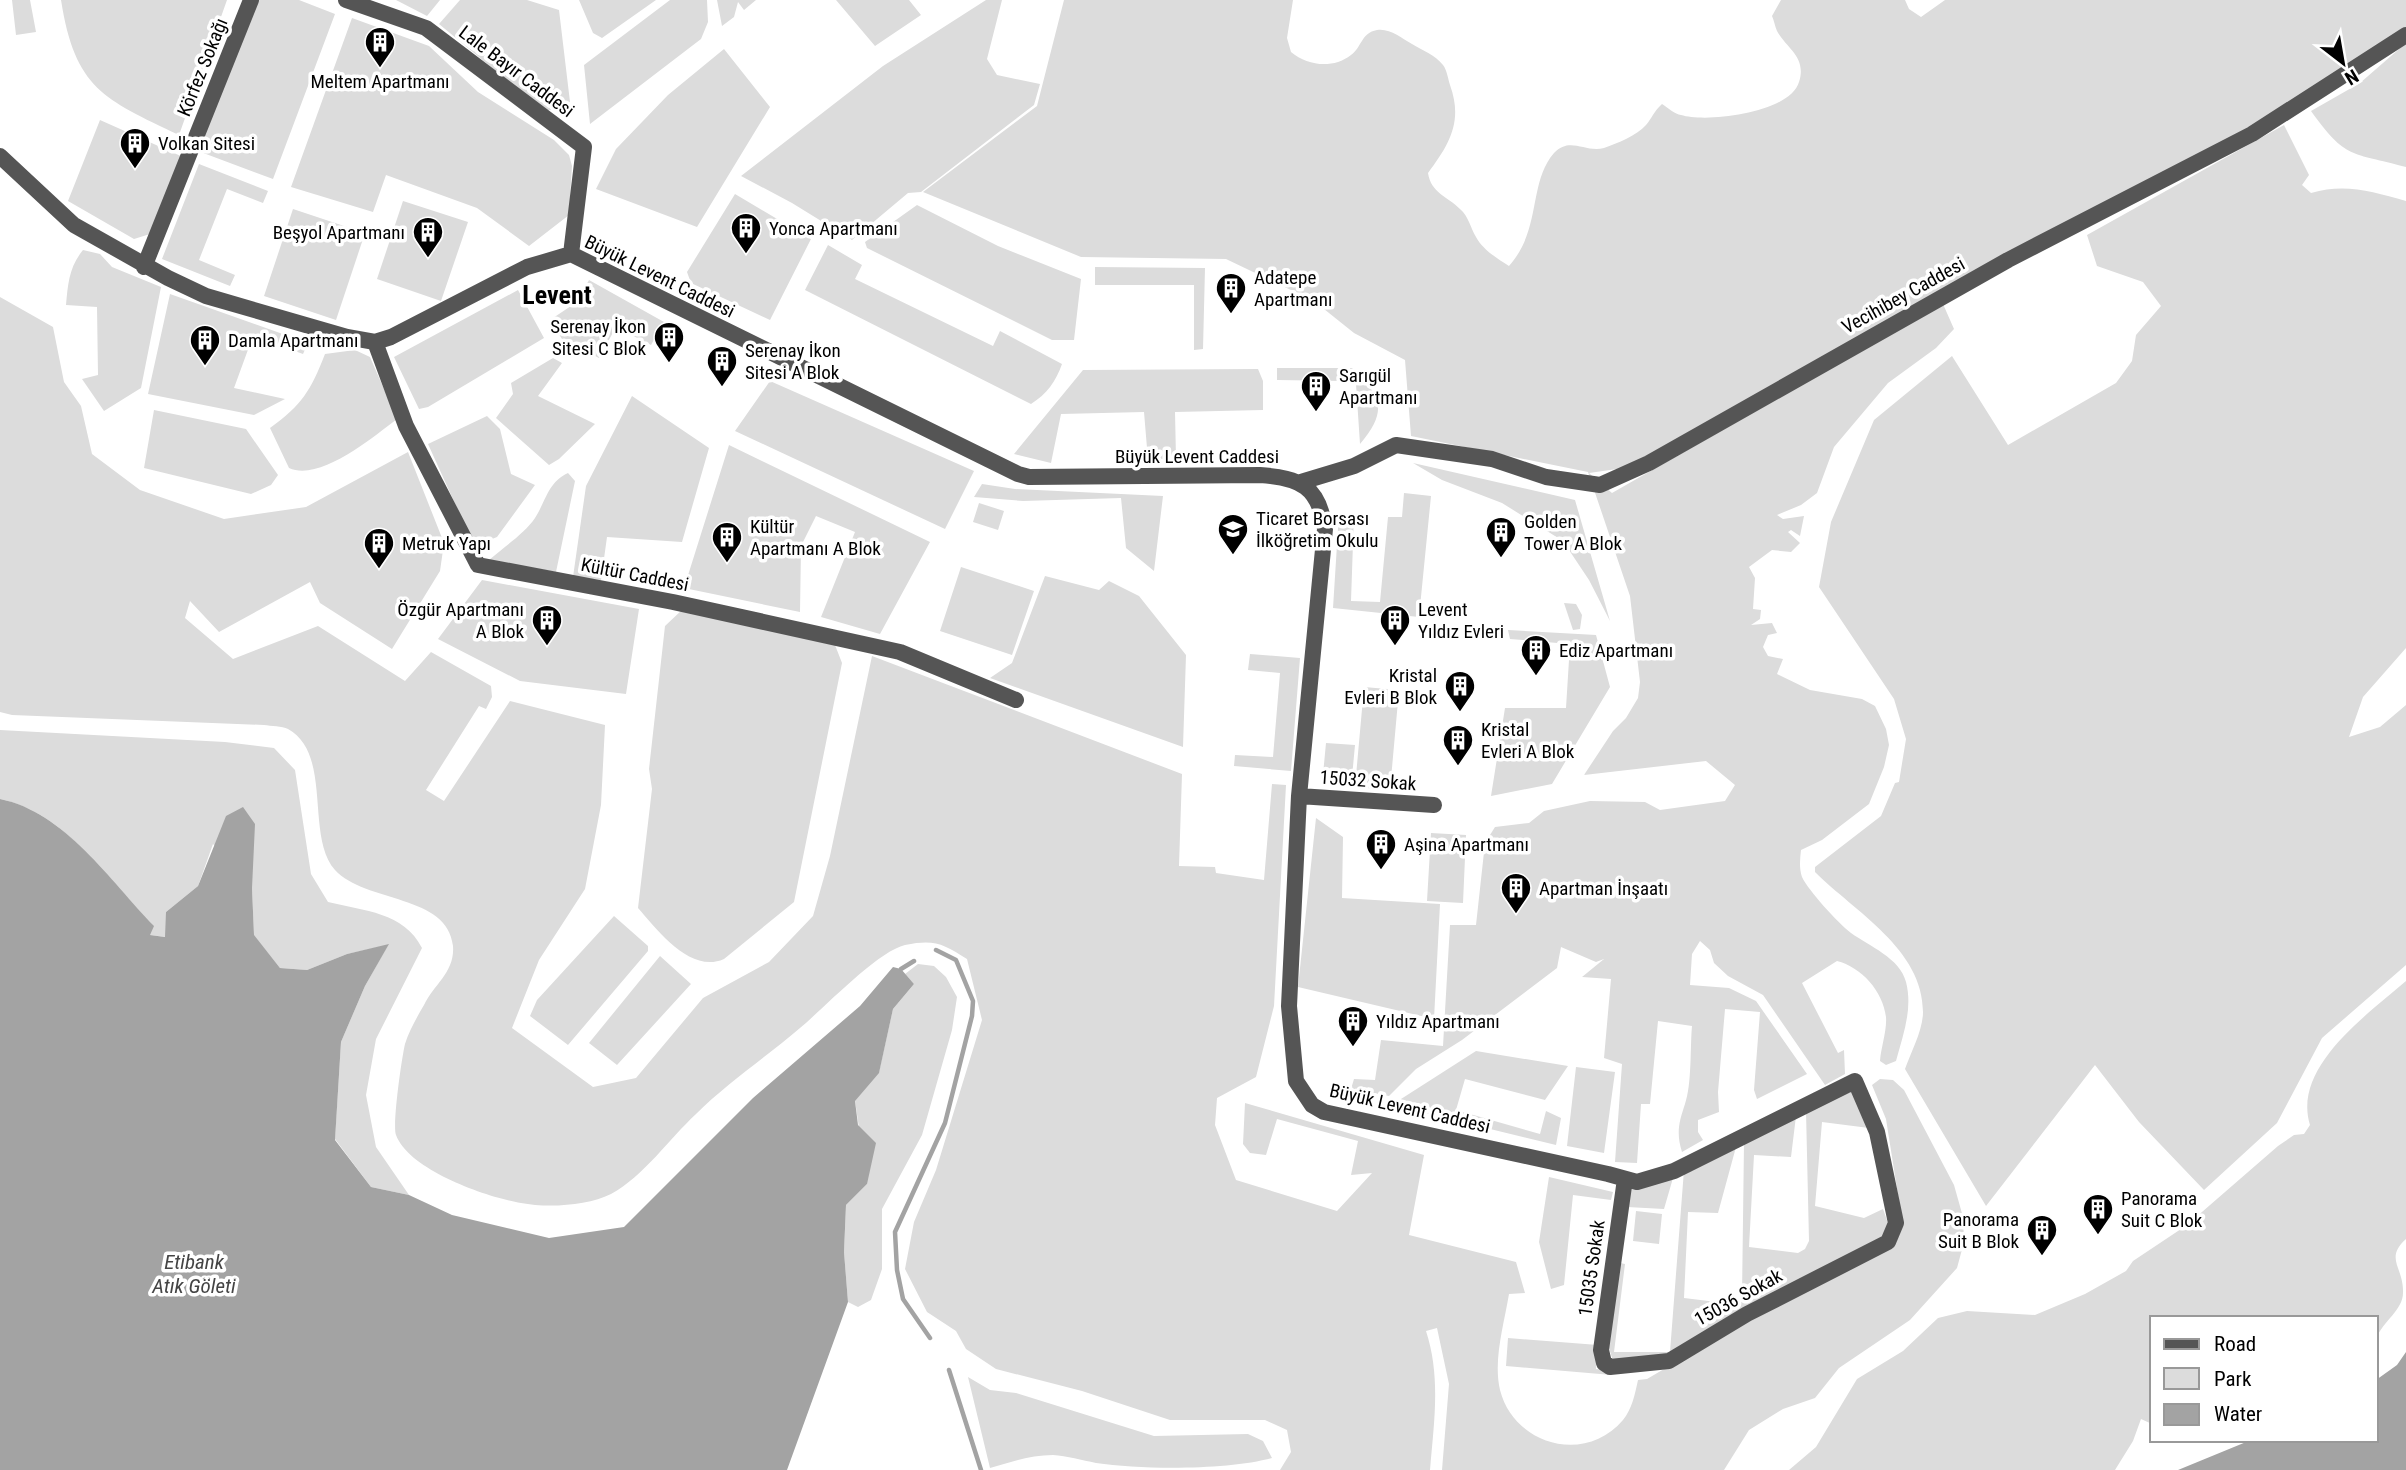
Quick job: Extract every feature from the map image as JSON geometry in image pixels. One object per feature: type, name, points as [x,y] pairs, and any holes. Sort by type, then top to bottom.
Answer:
[{"type":"street","name":"Körfez Sokağı","points":[[144,267],[251,0]]},
{"type":"street","name":"Lale Bayır Caddesi","points":[[346,0],[426,28],[584,147],[571,254]]},
{"type":"street","name":"Vecihibey Caddesi","points":[[1301,482],[1354,466],[1396,445],[1492,458],[1546,477],[1600,485],[1650,463],[2008,260],[2252,134],[2406,35]]},
{"type":"street","points":[[0,156],[74,225],[144,267],[206,296],[347,337],[374,342]]},
{"type":"street","name":"Büyük Levent Caddesi","points":[[374,342],[391,337],[527,267],[571,254],[1018,474],[1029,477],[1260,475],[1288,477],[1301,482],[1319,502],[1325,529],[1299,796],[1289,1006],[1296,1081],[1304,1096],[1324,1112],[1625,1179],[1647,1181],[1674,1171],[1855,1081],[1877,1132],[1896,1223],[1888,1242]]},
{"type":"street","name":"Kültür Caddesi","points":[[374,342],[406,426],[478,565],[673,602],[900,652],[1016,700]]},
{"type":"street","name":"15032 Sokak","points":[[1299,796],[1434,805]]},
{"type":"street","name":"15035 Sokak","points":[[1604,1363],[1601,1350],[1625,1179]]},
{"type":"street","name":"15036 Sokak","points":[[1604,1363],[1610,1367],[1627,1367],[1669,1362],[1747,1314],[1888,1242]]},
{"type":"green space","points":[[12,0],[30,0],[36,32],[16,35]]},
{"type":"green space","points":[[61,0],[227,0],[179,135],[112,100],[97,87],[75,54]]},
{"type":"green space","points":[[255,0],[299,0],[335,14],[273,179],[198,151]]},
{"type":"green space","points":[[396,0],[440,0],[427,16]]},
{"type":"green space","points":[[460,0],[527,0],[559,10],[570,102],[557,110],[543,110],[439,24]]},
{"type":"green space","points":[[579,0],[656,0],[602,38],[593,33]]},
{"type":"green space","points":[[670,0],[707,0],[708,22],[701,39],[590,124],[584,65]]},
{"type":"green space","points":[[717,0],[756,0],[744,10],[738,2],[734,17],[722,26]]},
{"type":"green space","points":[[836,0],[909,0],[921,15],[875,46]]},
{"type":"green space","points":[[986,0],[1002,0],[987,59],[997,75],[1040,84],[1034,105],[921,192],[908,193],[852,240],[741,176],[883,66]]},
{"type":"green space","points":[[1064,0],[1293,0],[1287,38],[1291,52],[1305,60],[1329,64],[1344,59],[1355,52],[1368,34],[1377,30],[1391,32],[1428,53],[1446,69],[1455,110],[1452,132],[1443,152],[1428,173],[1430,180],[1436,190],[1463,212],[1483,246],[1509,266],[1526,237],[1546,165],[1560,148],[1572,145],[1597,149],[1621,141],[1642,129],[1662,104],[1681,115],[1709,118],[1765,108],[1792,93],[1801,73],[1795,54],[1777,31],[1772,16],[1781,0],[1905,0],[1909,9],[1921,17],[1945,0],[2406,0],[2406,30],[2250,131],[1648,459],[1617,469],[1589,473],[1612,493],[1943,304],[1954,329],[1936,348],[1888,383],[1834,447],[1817,493],[1801,505],[1777,515],[1783,519],[1804,516],[1800,536],[1791,530],[1788,532],[1800,543],[1791,552],[1772,550],[1749,567],[1755,578],[1753,609],[1761,610],[1760,619],[1751,625],[1772,623],[1777,633],[1768,635],[1763,647],[1768,656],[1783,659],[1777,674],[1810,690],[1862,699],[1875,706],[1886,729],[1889,745],[1884,767],[1869,804],[1822,840],[1801,850],[1800,867],[1805,883],[1831,914],[1851,933],[1891,959],[1903,974],[1908,992],[1908,1012],[1896,1061],[1886,1065],[1880,1061],[1886,1017],[1876,989],[1862,974],[1837,961],[1802,983],[1838,1053],[1844,1050],[1845,1074],[1825,1085],[1763,995],[1728,976],[1714,963],[1710,950],[1700,941],[1692,954],[1690,985],[1729,988],[1756,1001],[1807,1074],[1757,1099],[1754,1090],[1760,1012],[1725,1009],[1718,1092],[1719,1112],[1698,1120],[1698,1132],[1703,1140],[1682,1152],[1679,1128],[1689,1086],[1692,1026],[1658,1021],[1650,1104],[1641,1104],[1637,1163],[1615,1162],[1622,1064],[1604,1058],[1611,979],[1582,977],[1604,959],[1596,962],[1561,947],[1557,968],[1462,1040],[1416,1069],[1389,1096],[1351,1089],[1354,1079],[1375,1080],[1381,1040],[1443,1046],[1450,925],[1476,925],[1485,843],[1495,827],[1529,823],[1544,811],[1590,801],[1645,802],[1660,810],[1725,801],[1735,785],[1706,761],[1584,775],[1613,731],[1626,718],[1638,698],[1640,682],[1630,596],[1588,472],[1411,436],[1405,360],[1354,333],[1314,301],[1226,259],[1081,257],[923,192],[1037,106]]},
{"type":"green space","points":[[352,18],[429,46],[478,92],[554,140],[569,155],[572,166],[569,215],[529,246],[477,208],[386,175],[373,212],[291,187]]},
{"type":"green space","points":[[2406,43],[2406,167],[2351,152],[2333,138],[2311,111],[2360,83]]},
{"type":"green space","points":[[724,49],[770,107],[697,227],[596,189],[616,149],[668,95]]},
{"type":"green space","points":[[100,120],[183,157],[150,234],[134,239],[68,201]]},
{"type":"green space","points":[[2284,125],[2309,175],[2302,185],[2311,193],[2347,189],[2406,201],[2406,648],[2363,697],[2349,737],[2380,727],[2406,705],[2406,965],[2322,1038],[2277,1123],[2204,1190],[2139,1122],[2095,1065],[1986,1206],[1905,1069],[1919,1033],[1923,1012],[1920,990],[1912,969],[1884,933],[1815,872],[1815,867],[1881,816],[1895,783],[1899,782],[1906,739],[1894,699],[1819,587],[1831,522],[1874,420],[1952,356],[2008,445],[2116,383],[2132,361],[2136,335],[2161,306],[2143,282],[2097,266],[2087,235]]},
{"type":"green space","points":[[199,164],[268,191],[263,203],[227,189],[199,260],[235,275],[230,286],[162,259]]},
{"type":"green space","points":[[735,194],[811,239],[770,320],[691,283],[687,272]]},
{"type":"green space","points":[[403,201],[468,222],[441,301],[377,279]]},
{"type":"green space","points":[[917,205],[998,246],[1081,279],[1074,340],[1052,340],[867,248],[865,242]]},
{"type":"green space","points":[[293,209],[365,233],[336,320],[264,296]]},
{"type":"green space","points":[[828,245],[862,265],[855,279],[993,346],[1000,331],[1062,364],[1054,381],[1042,396],[1031,404],[805,290]]},
{"type":"green space","points":[[83,250],[100,254],[112,267],[161,287],[141,388],[104,411],[82,379],[98,375],[97,307],[66,305],[72,269]]},
{"type":"green space","points":[[1095,267],[1205,268],[1203,349],[1194,350],[1194,285],[1095,285]]},
{"type":"green space","points":[[589,280],[664,322],[651,345],[616,327],[599,358],[562,339],[550,320],[577,302]]},
{"type":"green space","points":[[518,290],[544,338],[428,407],[419,409],[394,357]]},
{"type":"green space","points":[[170,294],[308,343],[303,354],[253,336],[234,388],[285,399],[254,415],[148,394]]},
{"type":"green space","points":[[0,297],[53,327],[64,382],[81,406],[92,454],[140,490],[224,519],[306,507],[408,452],[444,543],[440,571],[392,649],[320,603],[310,582],[219,632],[190,601],[185,618],[233,659],[318,626],[405,681],[431,652],[491,686],[492,697],[486,709],[479,706],[426,790],[444,801],[510,701],[605,725],[601,805],[585,889],[539,960],[512,1028],[593,1087],[636,1078],[703,998],[769,962],[813,916],[830,856],[872,656],[1182,774],[1179,866],[1215,867],[1216,873],[1264,880],[1272,784],[1286,785],[1274,1006],[1256,1077],[1217,1098],[1215,1125],[1236,1180],[1337,1211],[1372,1173],[1351,1175],[1358,1141],[1277,1119],[1266,1155],[1250,1153],[1243,1144],[1245,1103],[1424,1155],[1409,1235],[1516,1262],[1525,1293],[1509,1294],[1500,1342],[1498,1378],[1508,1409],[1520,1424],[1535,1436],[1571,1445],[1590,1442],[1607,1434],[1626,1416],[1638,1380],[1647,1379],[1753,1317],[1888,1249],[1899,1236],[1902,1220],[1886,1119],[1872,1085],[1880,1079],[1893,1080],[1904,1090],[1954,1185],[1963,1217],[1964,1242],[1957,1268],[1910,1320],[1839,1368],[1815,1398],[1783,1409],[1749,1430],[1724,1470],[1442,1470],[1449,1384],[1437,1328],[1426,1331],[1435,1383],[1430,1470],[1280,1470],[1291,1452],[1287,1430],[1265,1420],[1170,1420],[1082,1391],[996,1369],[966,1349],[956,1331],[927,1312],[905,1269],[914,1222],[936,1170],[982,1020],[967,959],[945,946],[931,943],[905,945],[880,958],[708,1103],[645,1167],[611,1194],[579,1203],[531,1205],[489,1195],[450,1180],[416,1160],[404,1148],[395,1129],[405,1044],[428,998],[451,963],[453,946],[448,929],[437,917],[421,908],[348,881],[335,870],[326,855],[321,837],[315,776],[302,741],[288,729],[264,725],[12,715],[0,712]]},
{"type":"green space","points":[[355,350],[370,357],[397,419],[346,456],[316,469],[302,471],[289,468],[270,428],[304,396],[325,354]]},
{"type":"green space","points":[[553,358],[562,363],[538,396],[595,424],[559,459],[549,465],[496,418],[513,394],[511,383]]},
{"type":"green space","points":[[1277,368],[1352,368],[1370,387],[1378,404],[1375,422],[1360,444],[1356,384],[1343,381],[1277,380]]},
{"type":"green space","points":[[1258,369],[1263,381],[1263,410],[1175,412],[1176,458],[1148,460],[1144,412],[1061,414],[1051,463],[1014,454],[1083,370]]},
{"type":"green space","points":[[770,381],[974,471],[945,529],[735,431]]},
{"type":"green space","points":[[632,396],[709,448],[682,542],[607,537],[601,580],[573,577],[586,486]]},
{"type":"green space","points":[[154,410],[246,429],[278,475],[271,485],[251,494],[144,468]]},
{"type":"green space","points":[[487,416],[500,429],[511,474],[535,485],[497,537],[477,545],[471,539],[428,444]]},
{"type":"green space","points":[[729,445],[930,542],[880,634],[821,617],[855,532],[816,516],[801,546],[800,612],[684,588]]},
{"type":"green space","points":[[1413,463],[1575,500],[1610,621],[1589,580],[1563,541],[1502,503],[1442,480]]},
{"type":"green space","points":[[568,473],[575,481],[556,572],[489,560],[531,524],[556,481]]},
{"type":"green space","points":[[982,484],[1015,489],[1163,496],[1154,571],[1126,548],[1121,498],[1023,501],[974,497]]},
{"type":"green space","points":[[1404,493],[1431,496],[1419,617],[1333,608],[1339,513],[1354,514],[1351,601],[1380,602],[1388,517],[1402,517]]},
{"type":"green space","points":[[979,503],[1004,511],[998,530],[973,522]]},
{"type":"green space","points":[[961,567],[1034,591],[1012,655],[940,631]]},
{"type":"green space","points":[[1045,576],[1099,590],[1109,581],[1139,596],[1186,655],[1183,747],[990,678],[1012,663]]},
{"type":"green space","points":[[482,580],[639,609],[626,694],[520,681],[438,639]]},
{"type":"green space","points":[[1564,603],[1576,604],[1582,615],[1580,629],[1573,630]]},
{"type":"green space","points":[[683,609],[835,645],[842,663],[794,902],[724,959],[712,962],[699,961],[676,948],[638,908],[652,789],[649,769],[665,626]]},
{"type":"green space","points":[[1508,630],[1596,635],[1610,687],[1552,784],[1491,796],[1505,708],[1566,708],[1570,644],[1510,639]]},
{"type":"green space","points":[[1250,654],[1300,658],[1291,771],[1234,766],[1235,755],[1273,757],[1280,673],[1248,670]]},
{"type":"green space","points":[[1364,687],[1399,690],[1390,790],[1355,787]]},
{"type":"green space","points":[[0,730],[225,742],[274,748],[295,770],[311,874],[328,902],[369,911],[394,920],[414,936],[422,948],[376,1039],[366,1095],[376,1147],[409,1195],[371,1187],[335,1139],[341,1042],[365,986],[388,945],[347,954],[307,970],[280,968],[254,936],[252,888],[213,844],[198,886],[166,912],[166,937],[150,935],[104,872],[67,834],[24,807],[0,799]]},
{"type":"green space","points":[[1326,743],[1355,745],[1351,788],[1322,785]]},
{"type":"green space","points":[[1316,818],[1343,837],[1342,898],[1440,904],[1434,1019],[1298,987]]},
{"type":"green space","points":[[1431,833],[1466,835],[1463,903],[1427,901]]},
{"type":"green space","points":[[614,916],[648,946],[648,951],[568,1045],[530,1016],[537,1000]]},
{"type":"green space","points":[[660,956],[691,984],[617,1065],[589,1043]]},
{"type":"green space","points":[[918,964],[934,966],[946,977],[957,997],[952,1030],[922,1135],[882,1209],[882,1269],[871,1300],[858,1307],[848,1302],[844,1252],[846,1205],[867,1184],[855,1100],[879,1072],[893,1009],[914,984],[905,974]]},
{"type":"green space","points":[[2406,981],[2406,1239],[2396,1252],[2403,1293],[2400,1305],[2378,1336],[2378,1316],[2150,1316],[2150,1423],[2141,1419],[2133,1441],[2115,1470],[1789,1470],[1816,1447],[1857,1379],[1903,1351],[1938,1318],[1967,1311],[2035,1315],[2085,1294],[2126,1271],[2133,1261],[2187,1225],[2278,1146],[2294,1135],[2304,1134],[2310,1125],[2307,1104],[2312,1083],[2322,1063],[2337,1044]]},
{"type":"green space","points":[[1476,1051],[1568,1066],[1545,1100],[1465,1079],[1456,1110],[1540,1134],[1546,1111],[1561,1118],[1556,1145],[1408,1109],[1401,1099]]},
{"type":"green space","points":[[1576,1067],[1615,1072],[1604,1153],[1567,1146]]},
{"type":"green space","points":[[1853,1091],[1869,1128],[1822,1122],[1815,1206],[1864,1218],[1883,1209],[1889,1226],[1884,1237],[1669,1357],[1613,1361],[1609,1348],[1620,1263],[1625,1264],[1614,1352],[1670,1352],[1684,1170],[1736,1147],[1718,1213],[1688,1212],[1684,1298],[1733,1304],[1742,1297],[1744,1143],[1796,1116],[1791,1157],[1754,1155],[1749,1247],[1798,1253],[1805,1249],[1809,1241],[1806,1111]]},
{"type":"green space","points":[[1549,1177],[1613,1192],[1611,1200],[1573,1195],[1564,1285],[1551,1289],[1539,1242]]},
{"type":"green space","points":[[1673,1178],[1664,1209],[1627,1207],[1629,1188]]},
{"type":"green space","points":[[1636,1211],[1662,1214],[1659,1244],[1633,1241]]},
{"type":"green space","points":[[1508,1338],[1598,1345],[1596,1369],[1613,1371],[1612,1375],[1506,1366]]},
{"type":"green space","points":[[968,1377],[990,1390],[1016,1393],[1154,1436],[1248,1434],[1263,1441],[1272,1458],[1233,1465],[1161,1468],[1096,1463],[1045,1455],[990,1468]]},
{"type":"water","name":"Etibank Atık Göleti","points":[[0,799],[23,806],[66,833],[103,869],[154,926],[150,935],[165,937],[166,912],[198,886],[226,816],[243,807],[255,824],[252,888],[254,935],[280,968],[307,970],[347,954],[389,944],[365,986],[341,1042],[335,1140],[371,1187],[409,1195],[452,1215],[549,1238],[624,1227],[753,1098],[860,1006],[893,967],[901,969],[914,984],[893,1009],[879,1073],[855,1101],[858,1125],[876,1143],[867,1184],[846,1205],[844,1252],[848,1302],[787,1470],[0,1470]]},
{"type":"water","points":[[2406,1352],[2406,1470],[2178,1470],[2246,1442],[2378,1442],[2378,1379],[2397,1365]]},
{"type":"waterway","points":[[930,1338],[903,1299],[897,1270],[895,1232],[945,1123],[972,1016],[973,1001],[956,960],[936,950]]},
{"type":"waterway","points":[[901,969],[914,961]]},
{"type":"waterway","points":[[949,1370],[981,1470]]},
{"type":"place","name":"Meltem Apartmanı","points":[[380,69]]},
{"type":"place","name":"Volkan Sitesi","points":[[135,170]]},
{"type":"place","name":"Yonca Apartmanı","points":[[746,255]]},
{"type":"place","name":"Beşyol Apartmanı","points":[[428,259]]},
{"type":"place","name":"Adatepe Apartmanı","points":[[1231,315]]},
{"type":"place","name":"Serenay İkon Sitesi C Blok","points":[[669,364]]},
{"type":"place","name":"Damla Apartmanı","points":[[205,367]]},
{"type":"place","name":"Serenay İkon Sitesi A Blok","points":[[722,388]]},
{"type":"place","name":"Sarıgül Apartmanı","points":[[1316,413]]},
{"type":"place","name":"Ticaret Borsası İlköğretim Okulu","points":[[1233,556]]},
{"type":"place","name":"Golden Tower A Blok","points":[[1501,559]]},
{"type":"place","name":"Kültür Apartmanı A Blok","points":[[727,564]]},
{"type":"place","name":"Metruk Yapı","points":[[379,570]]},
{"type":"place","name":"Özgür Apartmanı A Blok","points":[[547,647]]},
{"type":"place","name":"Levent Yıldız Evleri","points":[[1395,647]]},
{"type":"place","name":"Ediz Apartmanı","points":[[1536,677]]},
{"type":"place","name":"Kristal Evleri B Blok","points":[[1460,713]]},
{"type":"place","name":"Kristal Evleri A Blok","points":[[1458,767]]},
{"type":"place","name":"Aşina Apartmanı","points":[[1381,871]]},
{"type":"place","name":"Apartman İnşaatı","points":[[1516,915]]},
{"type":"place","name":"Yıldız Apartmanı","points":[[1353,1048]]},
{"type":"place","name":"Panorama Suit C Blok","points":[[2098,1236]]},
{"type":"place","name":"Panorama Suit B Blok","points":[[2042,1257]]},
{"type":"district","name":"Levent","points":[[557,295]]}]
